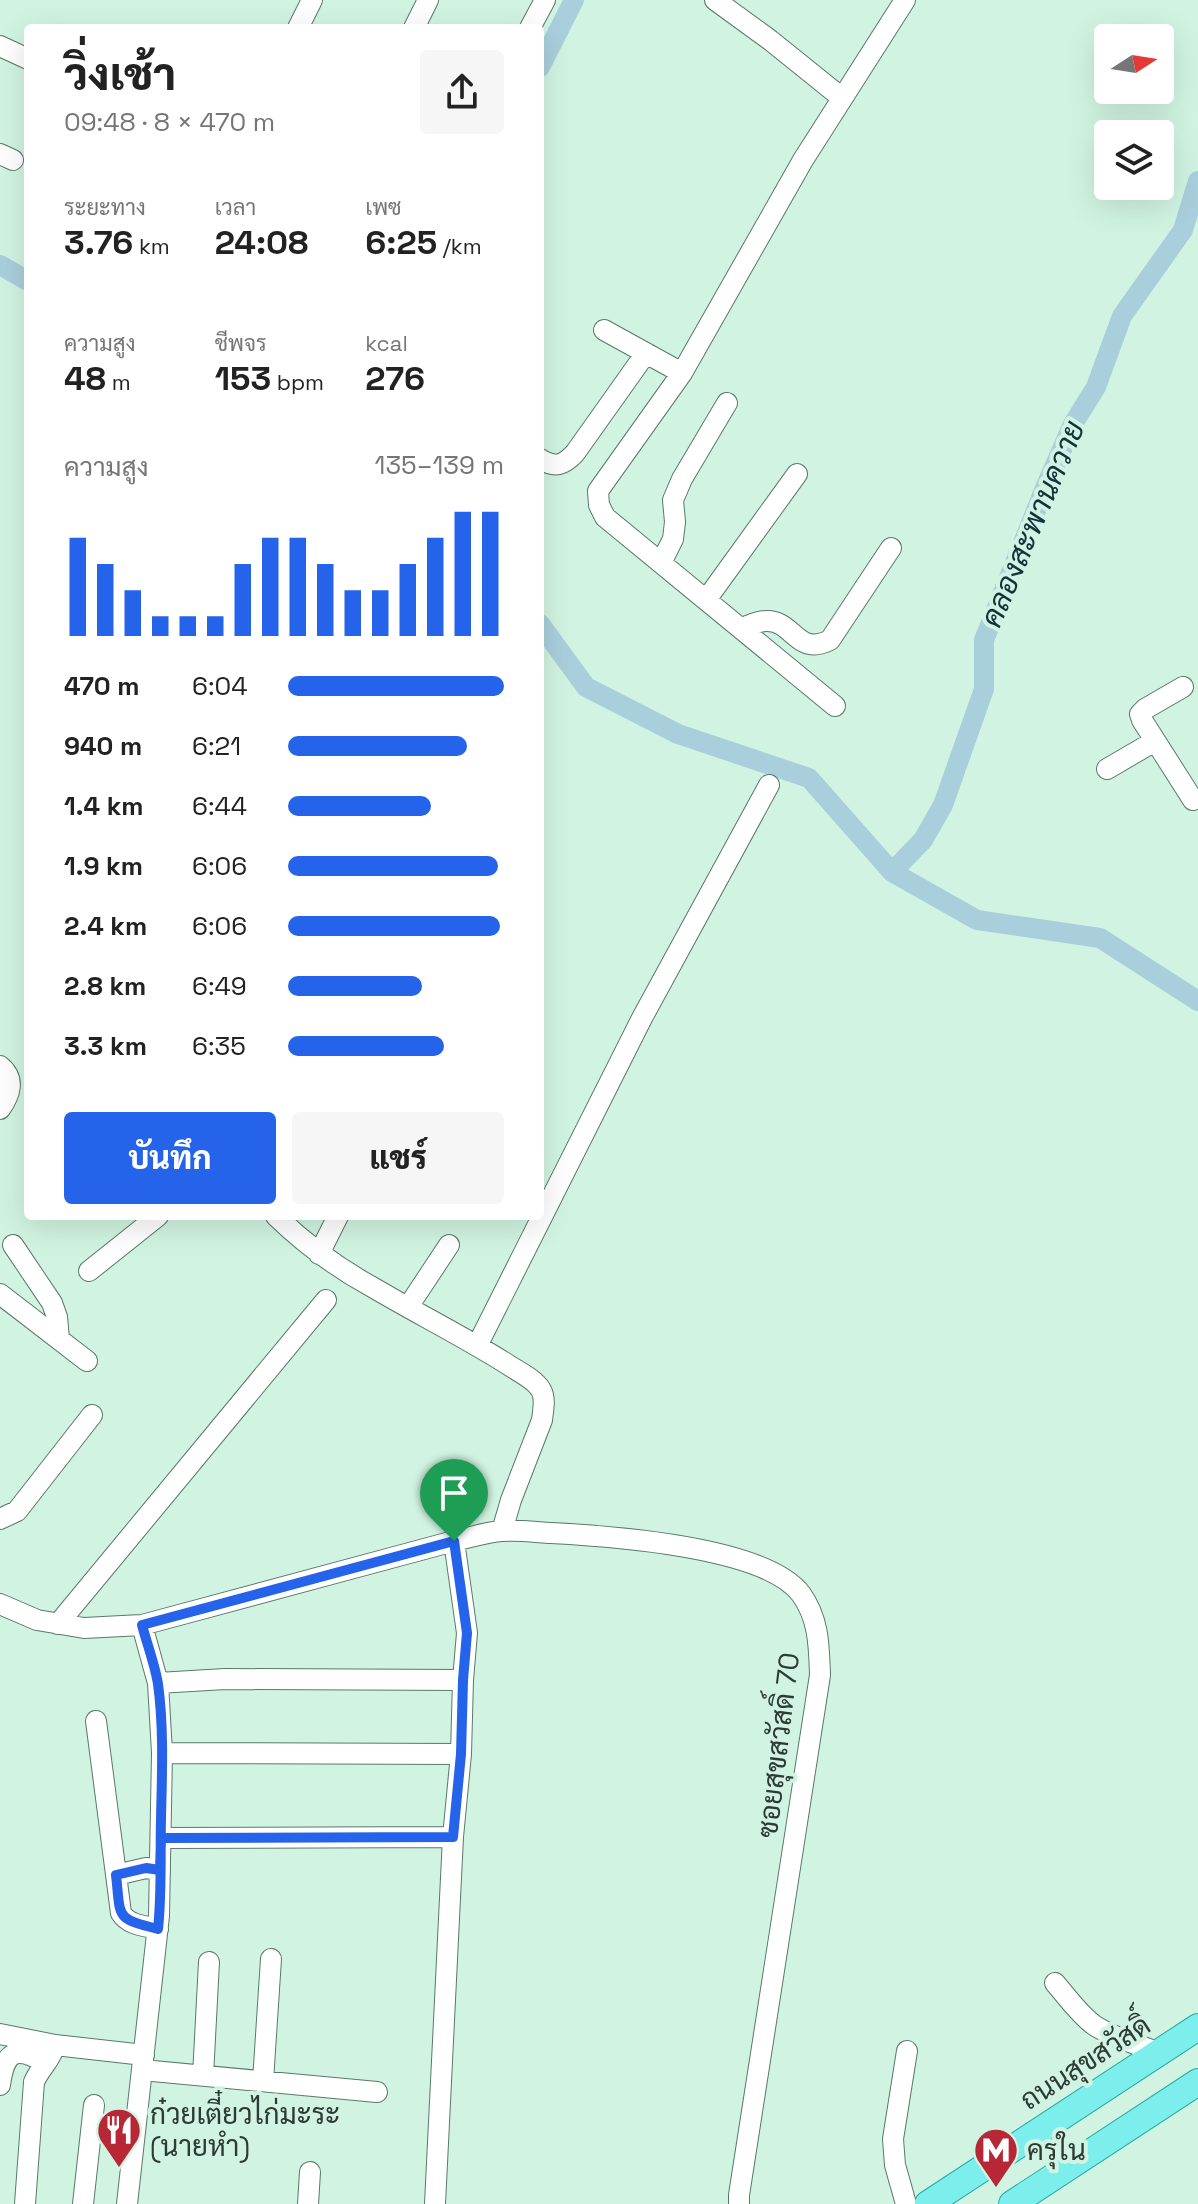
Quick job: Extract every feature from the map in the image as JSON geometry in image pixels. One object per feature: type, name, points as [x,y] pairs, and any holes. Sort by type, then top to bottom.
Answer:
[{"type":"main road","name":"ถนนสุขสวัสดิ์","points":[[928,2204],[1198,2027]]},
{"type":"main road","points":[[1012,2204],[1198,2082]]},
{"type":"street","points":[[300,24],[312,0]]},
{"type":"street","points":[[416,24],[428,0]]},
{"type":"street","points":[[532,24],[545,0]]},
{"type":"street","points":[[715,0],[842,98]]},
{"type":"street","points":[[835,706],[605,517],[599,505],[598,491],[682,373],[803,160],[905,0]]},
{"type":"street","points":[[0,46],[24,57]]},
{"type":"street","points":[[604,330],[682,373]]},
{"type":"street","points":[[544,461],[557,466],[575,453],[646,353]]},
{"type":"street","points":[[661,563],[673,539],[673,500],[727,403]]},
{"type":"street","points":[[706,600],[797,474]]},
{"type":"street","points":[[741,628],[767,621],[808,645],[819,645],[830,640],[891,548]]},
{"type":"street","points":[[1183,687],[1140,714],[1190,802]]},
{"type":"street","points":[[1107,769],[1155,741]]},
{"type":"street","points":[[544,1213],[642,1018],[769,785]]},
{"type":"street","points":[[0,1066],[6,1072],[10,1086],[8,1097],[0,1109]]},
{"type":"street","points":[[89,1271],[153,1220]]},
{"type":"street","points":[[280,1220],[319,1254],[477,1346],[530,1379],[541,1390],[544,1406],[542,1420],[502,1531]]},
{"type":"street","points":[[319,1254],[336,1220]]},
{"type":"street","points":[[477,1346],[540,1220]]},
{"type":"street","points":[[13,1245],[52,1303],[59,1339]]},
{"type":"street","points":[[408,1307],[449,1245]]},
{"type":"street","points":[[0,1294],[87,1361]]},
{"type":"street","points":[[58,1624],[326,1300]]},
{"type":"street","points":[[0,1519],[17,1511],[92,1415]]},
{"type":"street","name":"ซอยสุขสวัสดิ์ 70","points":[[0,1604],[37,1620],[84,1628],[142,1625],[454,1541],[502,1531],[666,1542],[736,1559],[776,1573],[800,1593],[818,1629],[820,1675],[739,2204]]},
{"type":"street","points":[[435,2204],[453,1837],[467,1633],[454,1541]]},
{"type":"street","points":[[127,2204],[158,1929],[161,1838],[162,1753],[158,1683],[142,1625]]},
{"type":"street","points":[[158,1683],[225,1679],[463,1680]]},
{"type":"street","points":[[96,1721],[121,1913],[125,1919],[158,1929]]},
{"type":"street","points":[[162,1753],[461,1754]]},
{"type":"street","points":[[161,1838],[453,1837]]},
{"type":"street","points":[[116,1875],[146,1868],[160,1870]]},
{"type":"street","points":[[263,2081],[271,1959]]},
{"type":"street","points":[[203,2076],[209,1962]]},
{"type":"street","points":[[1055,1983],[1096,2026],[1159,2053]]},
{"type":"street","points":[[0,2034],[50,2054]]},
{"type":"street","points":[[906,2204],[895,2165],[893,2139],[907,2051]]},
{"type":"street","points":[[0,2085],[7,2059],[15,2053],[28,2053],[143,2063],[203,2076],[377,2092]]},
{"type":"street","points":[[25,2204],[34,2082],[50,2054]]},
{"type":"street","points":[[83,2204],[94,2105]]},
{"type":"street","points":[[308,2204],[310,2172]]},
{"type":"waterway","points":[[544,59],[574,0]]},
{"type":"waterway","name":"คลองสะพานควาย","points":[[892,872],[923,840],[943,805],[984,689],[984,640],[1045,488],[1073,424],[1096,387],[1122,316],[1183,230],[1198,181]]},
{"type":"waterway","points":[[0,265],[24,279]]},
{"type":"waterway","points":[[544,629],[586,687],[678,734],[809,778],[892,872],[977,920],[1100,938],[1198,1001]]},
{"type":"place","name":"ก๋วยเตี๋ยวไก่มะระ (นายหำ)","points":[[119,2169]]},
{"type":"place","name":"ครุใน","points":[[996,2189]]},
{"type":"route","points":[[454,1541],[142,1625],[158,1683],[162,1753],[161,1838],[159,1916],[158,1929],[125,1919],[121,1913],[116,1875],[146,1868],[160,1870],[161,1838],[453,1837],[467,1633],[454,1541]]}]
